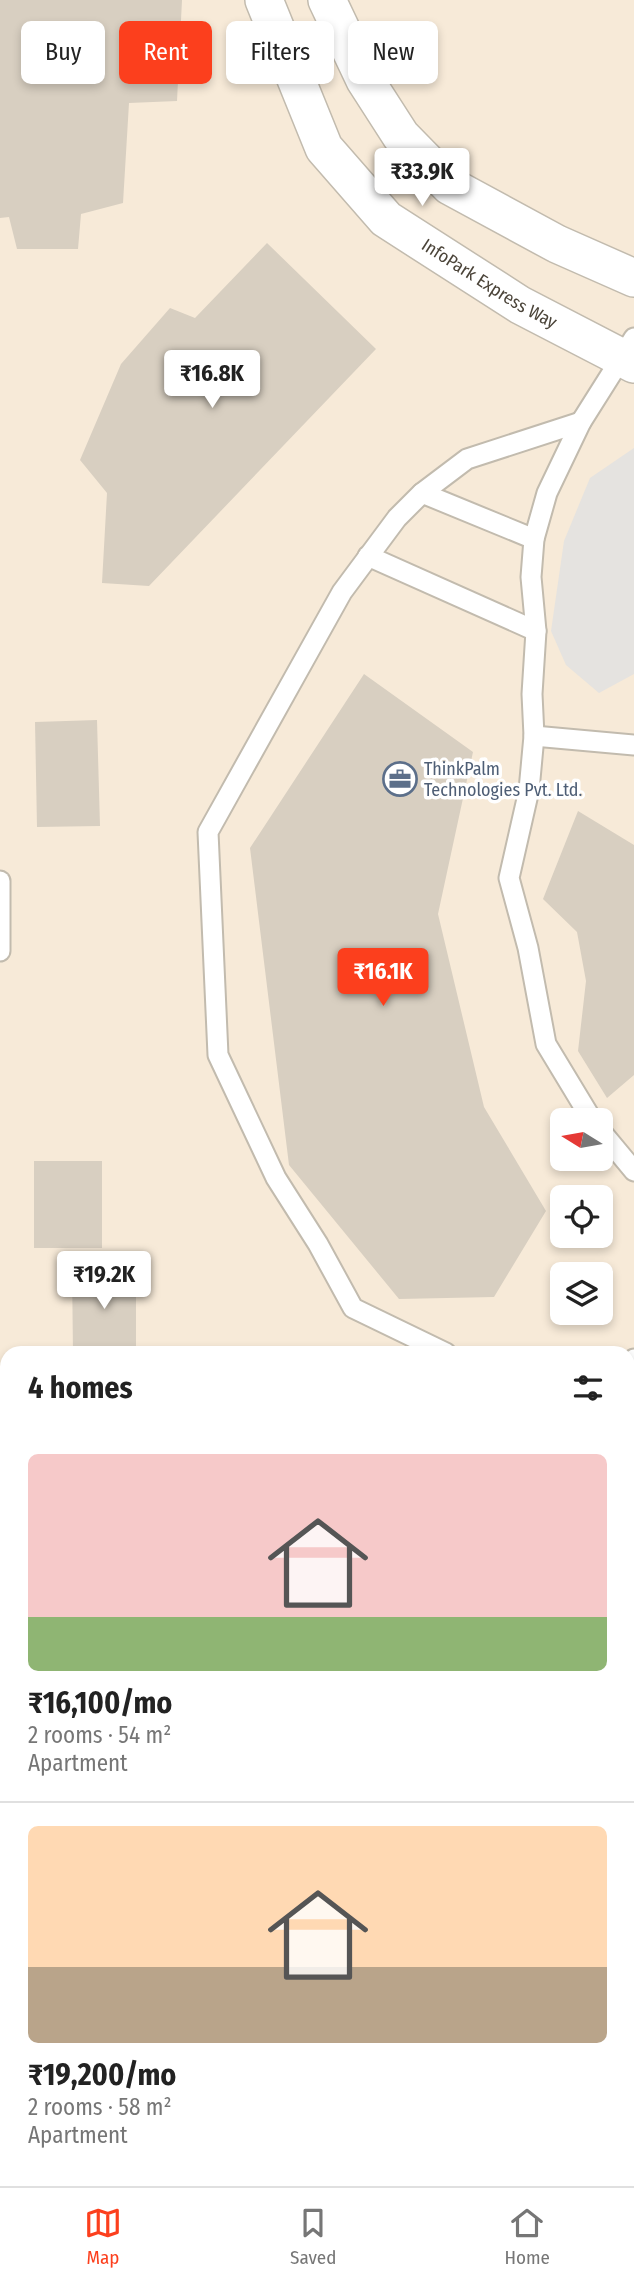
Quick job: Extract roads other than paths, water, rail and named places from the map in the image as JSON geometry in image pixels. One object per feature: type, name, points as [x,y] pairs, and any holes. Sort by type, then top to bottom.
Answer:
[{"type":"street","name":"InfoPark Express Way","points":[[264,0],[324,148],[386,219],[520,305],[630,354]]},
{"type":"street","points":[[327,0],[365,80],[401,135],[450,187],[557,244],[634,278]]},
{"type":"lane","points":[[585,1108],[547,1044],[528,948],[509,878],[529,790],[534,736],[532,694],[536,631],[531,577],[534,539],[547,493],[581,422],[602,385],[630,354]]},
{"type":"lane","points":[[432,1346],[353,1308],[318,1244],[276,1178],[218,1055],[208,832],[342,592],[397,518],[422,493],[467,458],[581,422]]},
{"type":"lane","points":[[422,493],[534,539]]},
{"type":"lane","points":[[368,556],[536,631]]},
{"type":"lane","points":[[534,736],[634,745]]},
{"type":"lane","points":[[0,881],[0,951]]},
{"type":"lane","points":[[613,1146],[634,1171]]},
{"type":"place","name":"ThinkPalm Technologies Pvt. Ltd.","points":[[400,779]]}]
